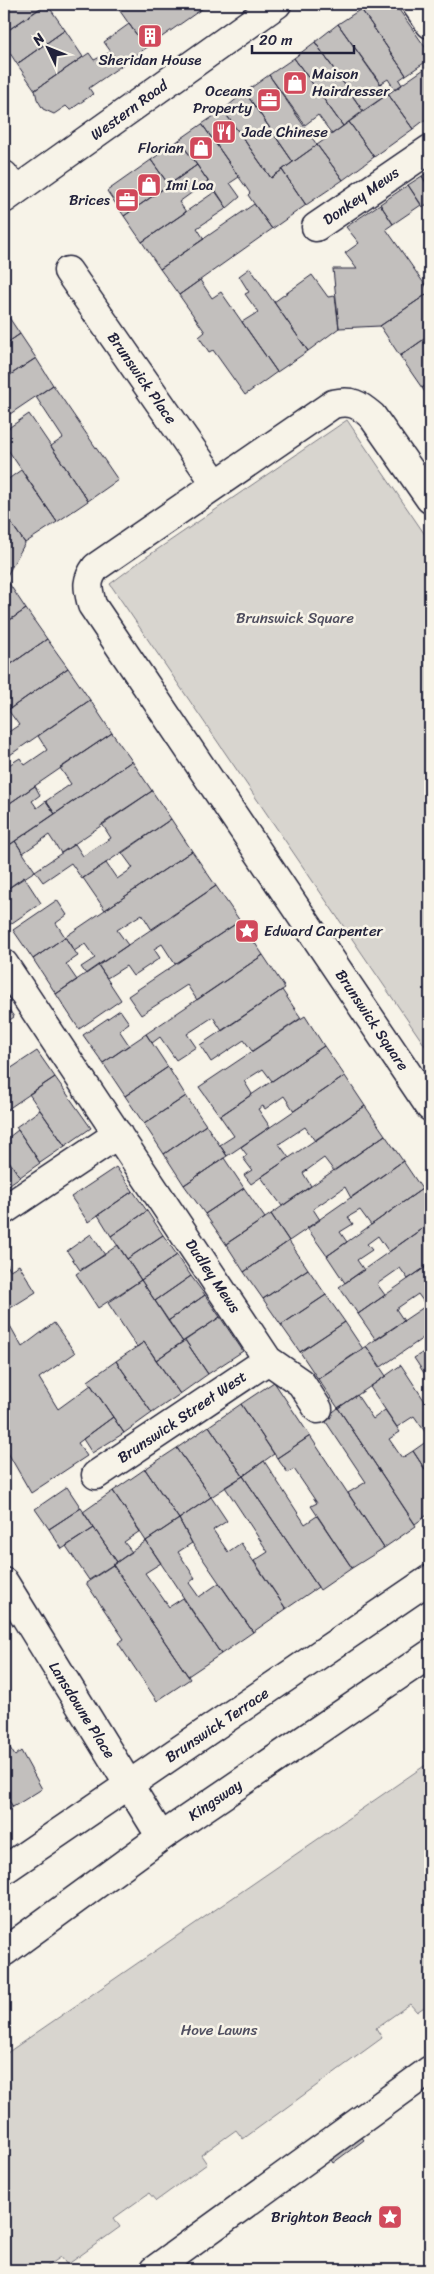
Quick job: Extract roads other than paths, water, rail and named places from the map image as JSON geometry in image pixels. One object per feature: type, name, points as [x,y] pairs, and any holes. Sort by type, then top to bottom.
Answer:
[{"type":"street","name":"Western Road","points":[[7,188],[277,4]]},
{"type":"street","points":[[416,4],[430,24]]},
{"type":"street","name":"Donkey Mews","points":[[316,227],[430,148]]},
{"type":"street","name":"Brunswick Place","points":[[68,271],[216,484]]},
{"type":"street","name":"Brunswick Square","points":[[430,500],[372,416],[361,406],[347,401],[333,404],[96,567],[88,577],[88,590],[92,605],[430,1107]]},
{"type":"street","points":[[4,964],[118,1134],[4,1210]]},
{"type":"street","name":"Dudley Mews","points":[[118,1134],[268,1360],[301,1384],[318,1409]]},
{"type":"street","name":"Brunswick Street West","points":[[96,1475],[268,1360]]},
{"type":"street","name":"Brunswick Terrace","points":[[4,1870],[430,1579]]},
{"type":"street","name":"Lansdowne Place","points":[[4,1582],[128,1785],[162,1837]]},
{"type":"street","name":"Kingsway","points":[[4,1952],[162,1837],[430,1654]]},
{"type":"street","points":[[154,2270],[430,2070]]},
{"type":"place","name":"Sheridan House","points":[[150,36]]},
{"type":"place","name":"Maison Hairdresser","points":[[295,83]]},
{"type":"place","name":"Oceans Property","points":[[269,100]]},
{"type":"place","name":"Jade Chinese","points":[[224,132]]},
{"type":"place","name":"Florian","points":[[201,148]]},
{"type":"place","name":"Imi Loa","points":[[149,185]]},
{"type":"place","name":"Brices","points":[[127,200]]},
{"type":"place","name":"Edward Carpenter","points":[[247,931]]},
{"type":"place","name":"Brighton Beach","points":[[390,2217]]},
{"type":"park label","name":"Hove Lawns","points":[[219,2030]]}]
